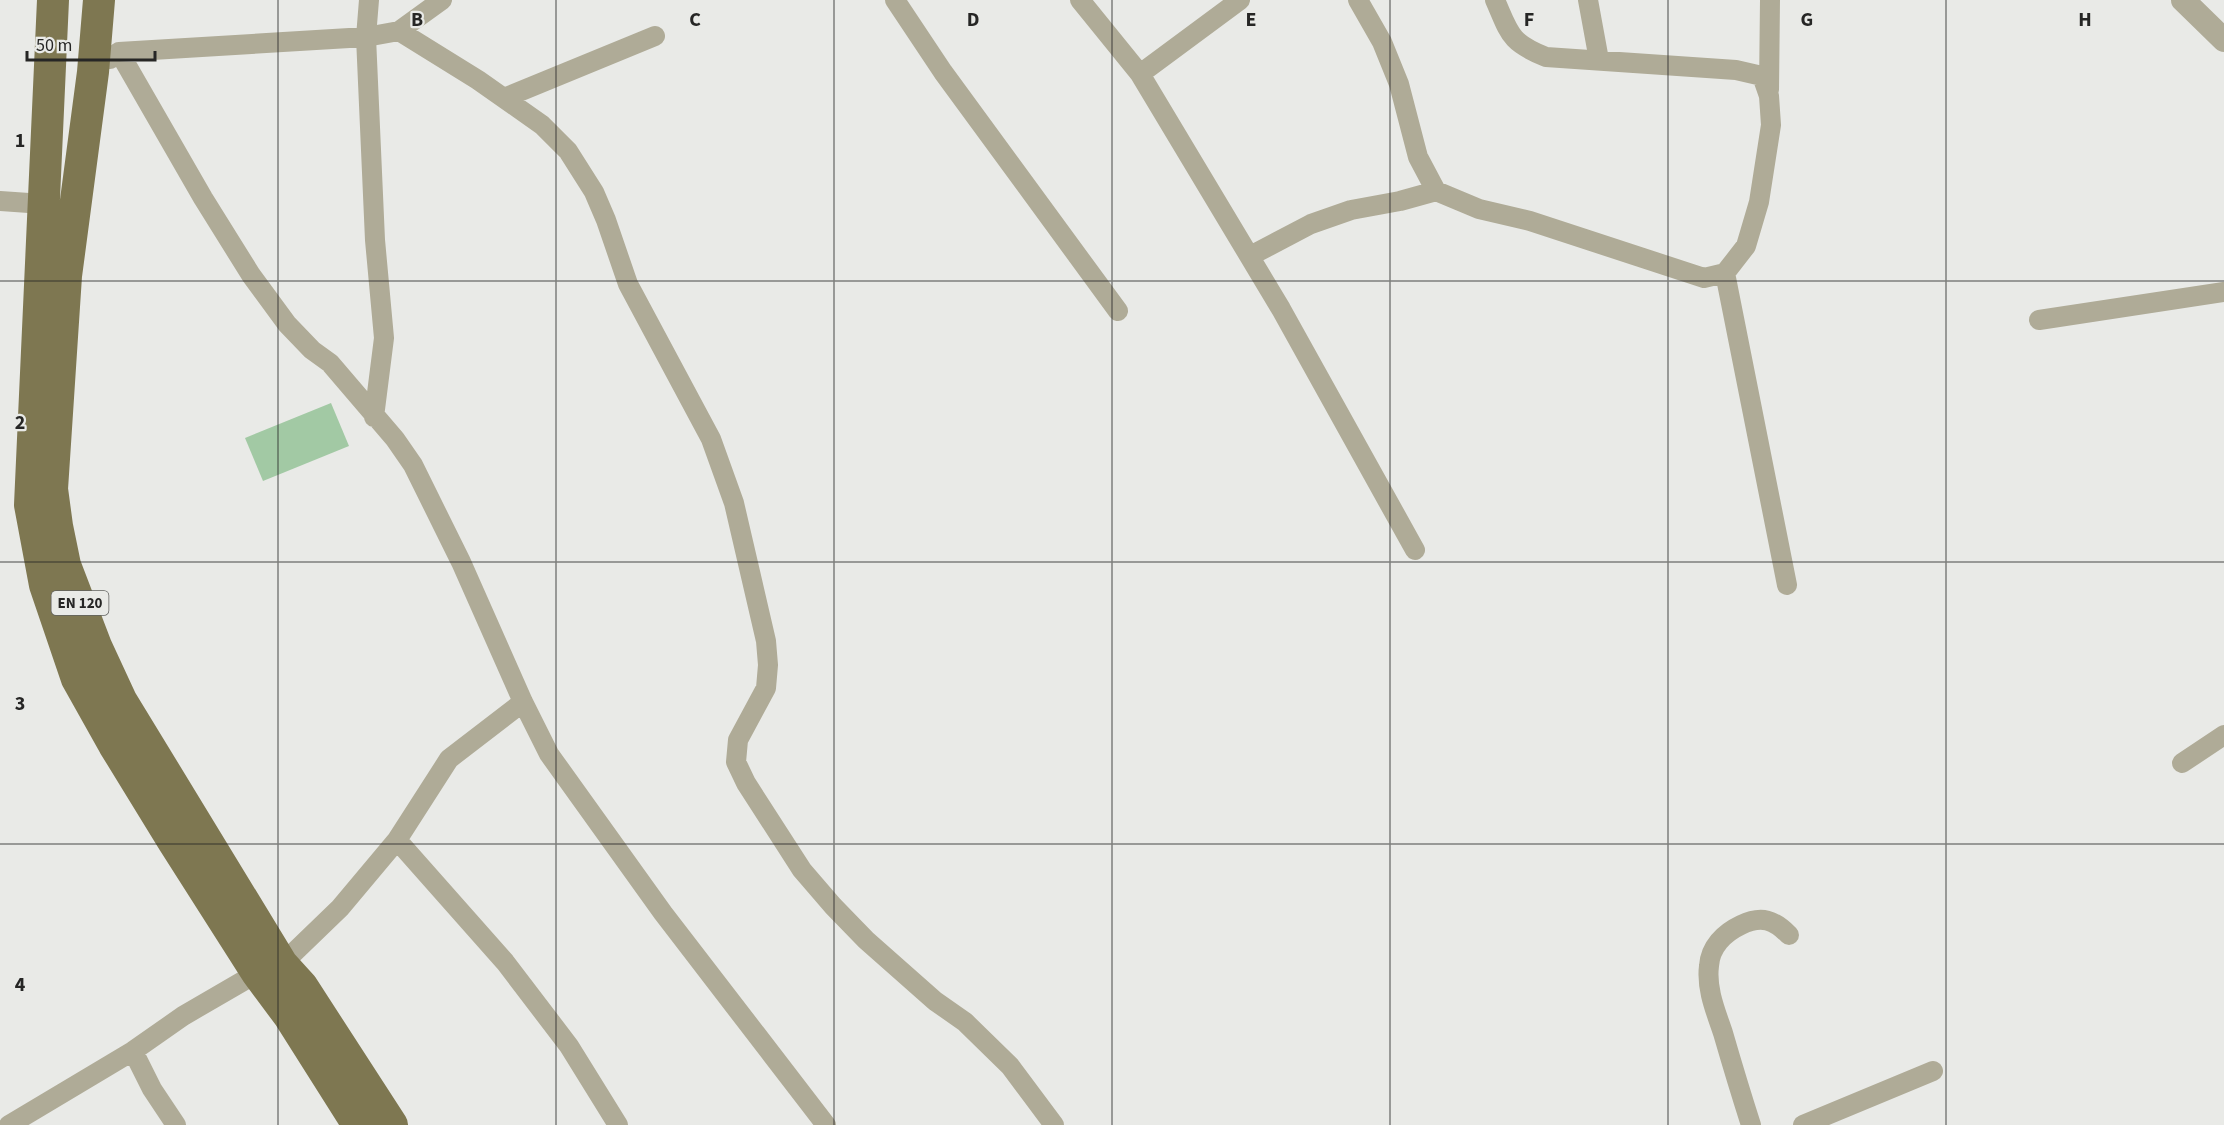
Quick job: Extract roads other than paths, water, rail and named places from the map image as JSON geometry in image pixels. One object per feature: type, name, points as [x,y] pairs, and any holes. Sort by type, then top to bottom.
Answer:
[{"type":"main road","name":"EN 120","points":[[53,0],[30,505],[45,585],[77,679],[109,736],[270,968],[302,986],[392,1125]]},
{"type":"main road","name":"EN 120","points":[[99,0],[93,72],[66,276],[52,489],[65,565],[96,646],[121,700],[270,968],[289,1016],[358,1125]]},
{"type":"street","points":[[369,0],[366,37],[375,240],[384,338],[374,417]]},
{"type":"street","points":[[93,72],[119,52],[366,37],[399,31],[442,0]]},
{"type":"street","points":[[895,0],[943,72],[1119,311]]},
{"type":"street","points":[[1080,0],[1140,74],[1250,256],[1415,550]]},
{"type":"street","points":[[1140,74],[1240,0]]},
{"type":"street","points":[[1358,0],[1382,42],[1399,84],[1418,157],[1436,191]]},
{"type":"street","points":[[1495,0],[1506,29],[1515,40],[1529,50],[1546,57],[1736,70],[1762,76],[1769,96]]},
{"type":"street","points":[[1588,0],[1599,60]]},
{"type":"street","points":[[1250,256],[1311,225],[1351,210],[1400,201],[1436,191],[1479,209],[1530,221],[1704,278],[1725,273],[1746,246],[1759,202],[1772,125],[1769,96],[1770,0]]},
{"type":"street","points":[[2183,0],[2224,40]]},
{"type":"street","points":[[399,31],[504,98],[542,125],[568,151],[594,192],[628,284],[711,439],[734,503],[765,641],[768,664],[766,688],[738,740],[736,762],[746,783],[802,870],[833,906],[866,940],[935,1001],[965,1022],[1010,1066],[1054,1125]]},
{"type":"street","points":[[504,98],[655,36]]},
{"type":"street","points":[[119,52],[203,198],[251,275],[287,324],[312,350],[330,363],[395,439],[413,465],[461,562],[523,702],[549,754],[663,913],[826,1125]]},
{"type":"street","points":[[0,201],[43,204]]},
{"type":"street","points":[[1725,273],[1787,585]]},
{"type":"street","points":[[2039,320],[2224,292]]},
{"type":"street","points":[[9,1125],[64,1090],[133,1051],[183,1016],[270,968],[340,908],[397,840],[449,759],[523,702]]},
{"type":"street","points":[[2182,763],[2224,735]]},
{"type":"street","points":[[397,840],[519,981],[569,1046],[618,1125]]},
{"type":"street","points":[[1751,1125],[1710,992],[1708,964],[1713,950],[1726,932],[1743,924],[1769,919],[1779,924],[1789,935]]},
{"type":"street","points":[[133,1051],[152,1089],[176,1125]]},
{"type":"street","points":[[1803,1125],[1933,1071]]}]
